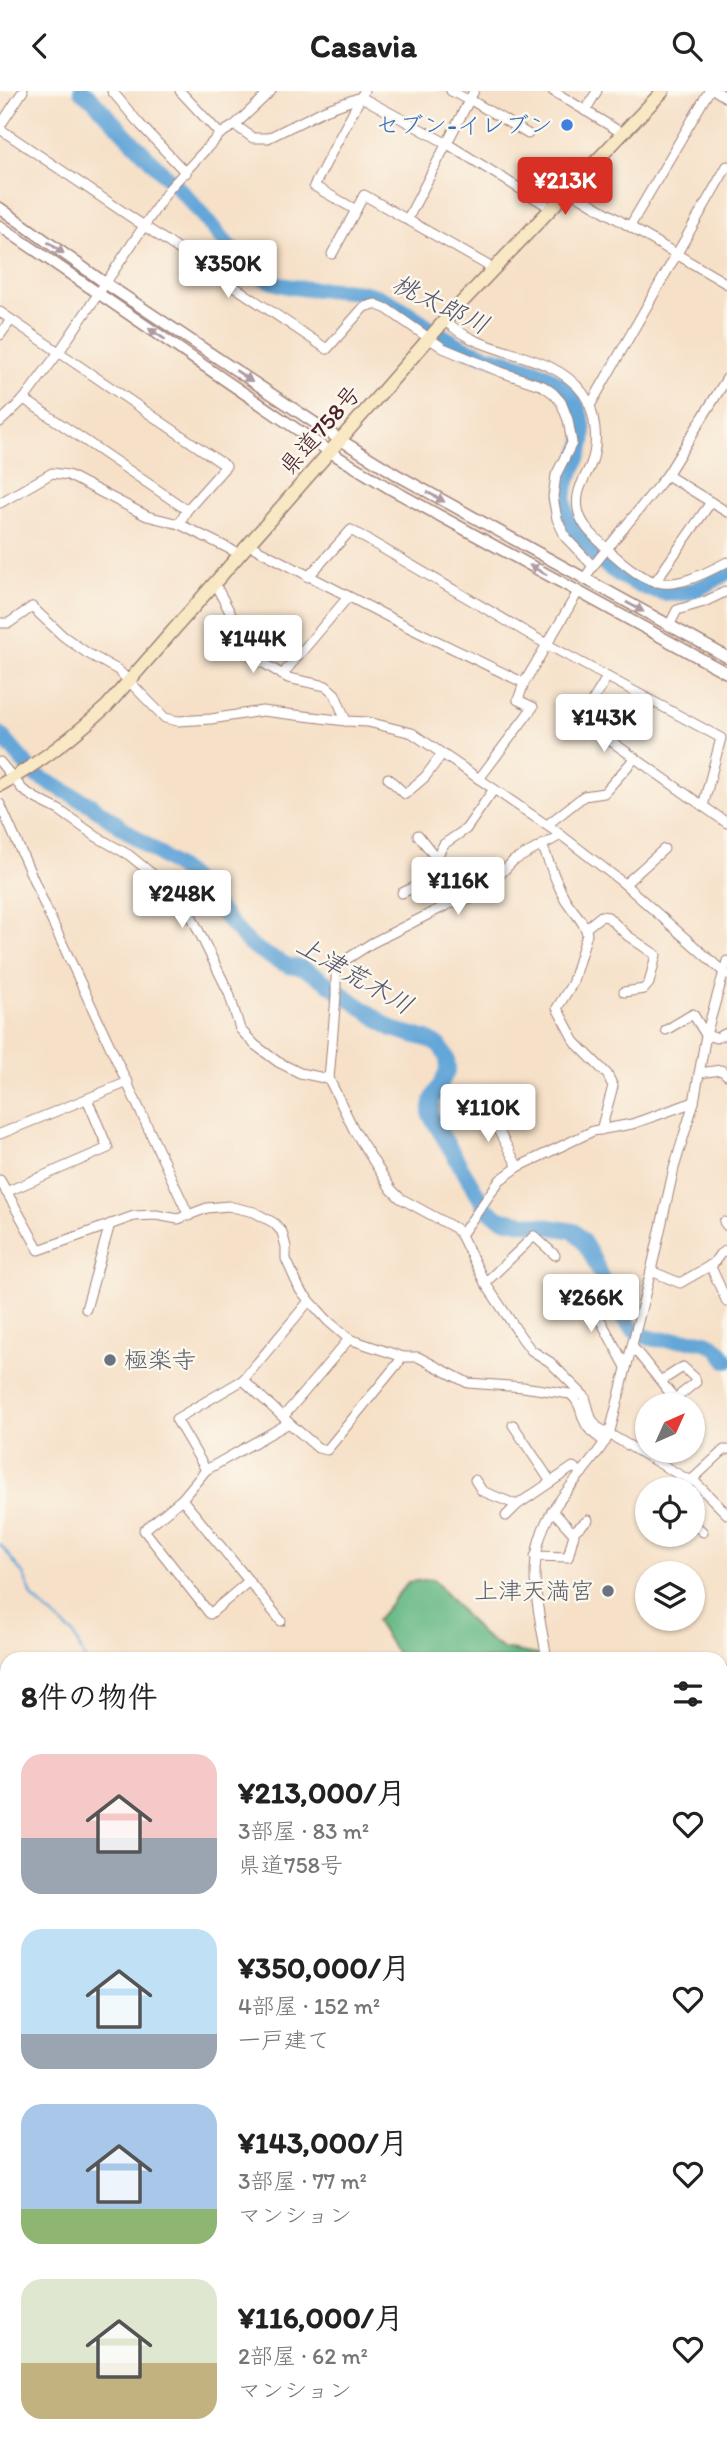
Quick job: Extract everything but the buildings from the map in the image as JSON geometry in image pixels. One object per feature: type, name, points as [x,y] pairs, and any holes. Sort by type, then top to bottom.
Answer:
[{"type":"main road","name":"県道758号","points":[[0,785],[17,776],[83,728],[130,681],[428,338],[663,91]]},
{"type":"street","points":[[23,91],[0,127],[327,349],[365,307],[374,305],[387,309],[443,348],[543,386],[561,402],[572,443],[556,475],[553,497],[557,519],[566,538],[593,566]]},
{"type":"street","points":[[112,91],[186,173]]},
{"type":"street","points":[[180,91],[220,134]]},
{"type":"street","points":[[451,91],[470,97],[528,134]]},
{"type":"street","points":[[552,91],[622,133]]},
{"type":"street","points":[[585,111],[597,91]]},
{"type":"street","points":[[630,226],[709,91]]},
{"type":"street","points":[[716,91],[727,98]]},
{"type":"street","points":[[0,422],[24,399],[59,352],[169,189],[220,134],[235,125],[264,93]]},
{"type":"street","points":[[235,125],[253,138],[268,138],[362,94]]},
{"type":"street","points":[[362,94],[551,208]]},
{"type":"street","points":[[356,210],[314,186],[362,94]]},
{"type":"street","points":[[407,220],[470,97]]},
{"type":"street","points":[[591,404],[727,166]]},
{"type":"street","points":[[568,190],[725,280]]},
{"type":"street","points":[[332,254],[364,195],[495,269]]},
{"type":"street","points":[[0,208],[105,283],[339,439],[399,476],[727,657]]},
{"type":"street","points":[[0,226],[330,452],[389,488],[727,673]]},
{"type":"street","points":[[0,312],[226,466],[187,510],[180,524]]},
{"type":"street","points":[[0,335],[11,320]]},
{"type":"street","points":[[445,320],[461,334],[556,369],[581,390],[591,404],[595,444],[592,462],[577,494],[578,509],[582,523],[608,549],[643,578],[655,582],[687,582],[727,562]]},
{"type":"street","points":[[583,579],[667,475],[727,378]]},
{"type":"street","points":[[24,399],[187,510]]},
{"type":"street","points":[[0,503],[52,473],[83,481],[147,516],[180,524],[212,542],[244,550],[308,577],[524,683]]},
{"type":"street","points":[[667,475],[727,512]]},
{"type":"street","points":[[655,582],[711,502]]},
{"type":"street","points":[[308,577],[351,530],[548,645],[722,738],[703,806]]},
{"type":"street","points":[[214,582],[250,655],[282,675],[312,685],[326,686],[335,694],[346,721]]},
{"type":"street","points":[[669,626],[677,610],[704,602],[727,591]]},
{"type":"street","points":[[479,779],[533,707],[518,700],[524,683],[578,592]]},
{"type":"street","points":[[282,675],[348,597]]},
{"type":"street","points":[[0,623],[9,623],[32,607],[63,636],[118,670],[165,718],[178,721],[262,711],[368,722],[412,733],[547,825],[625,884],[725,973]]},
{"type":"street","points":[[607,677],[581,720],[727,824]]},
{"type":"street","points":[[388,778],[404,793],[425,777],[442,754]]},
{"type":"street","points":[[547,825],[584,796],[604,793],[635,758]]},
{"type":"street","points":[[0,762],[17,776],[37,799],[129,855],[183,899],[229,993],[240,1029],[255,1045],[278,1062],[300,1073],[329,1079]]},
{"type":"street","points":[[436,858],[444,845],[466,829],[494,789]]},
{"type":"street","points":[[0,804],[55,929],[189,1216]]},
{"type":"street","points":[[402,893],[428,880],[437,872],[436,858],[418,835]]},
{"type":"street","points":[[561,835],[513,861],[491,884],[471,899],[449,904],[372,943],[336,966],[329,1079],[354,1131],[391,1189],[400,1198],[447,1221],[461,1235],[485,1283],[531,1350],[550,1361],[585,1397],[591,1418],[607,1439]]},
{"type":"street","points":[[542,845],[562,895],[586,928],[587,934],[572,984],[557,1008],[575,1042],[607,1074],[613,1086],[601,1130]]},
{"type":"street","points":[[625,884],[664,849]]},
{"type":"street","points":[[586,928],[601,916],[608,917],[628,936],[656,955],[649,983],[644,989],[624,992]]},
{"type":"street","points":[[546,1652],[534,1577],[535,1556],[542,1526],[607,1439],[651,1271],[674,1168],[694,1102],[706,1035],[727,961]]},
{"type":"street","points":[[666,1030],[692,1014],[706,1035],[716,1038],[727,1033]]},
{"type":"street","points":[[699,1073],[721,1070],[727,1075]]},
{"type":"street","points":[[0,1134],[128,1082]]},
{"type":"street","points":[[6,1192],[108,1148],[87,1098]]},
{"type":"street","points":[[461,1235],[500,1180],[518,1167],[601,1130],[632,1124],[694,1102]]},
{"type":"street","points":[[495,1109],[497,1128],[518,1167]]},
{"type":"street","points":[[0,1180],[39,1250],[135,1216],[156,1215],[178,1219],[207,1208],[228,1206],[254,1212],[274,1223],[282,1232],[290,1273],[309,1301],[349,1339],[403,1357],[418,1357],[468,1383],[570,1394],[580,1406],[590,1430],[685,1477]]},
{"type":"street","points":[[86,1309],[110,1224]]},
{"type":"street","points":[[485,1283],[534,1236],[555,1255]]},
{"type":"street","points":[[651,1271],[680,1283],[710,1265],[727,1249]]},
{"type":"street","points":[[710,1265],[727,1302]]},
{"type":"street","points":[[579,1281],[626,1367]]},
{"type":"street","points":[[206,1470],[176,1419],[243,1380],[309,1301]]},
{"type":"street","points":[[249,1581],[210,1614],[144,1529],[182,1499],[206,1470],[286,1420],[349,1339]]},
{"type":"street","points":[[632,1346],[662,1381]]},
{"type":"street","points":[[243,1380],[318,1448],[327,1450],[403,1357]]},
{"type":"street","points":[[513,1425],[551,1482]]},
{"type":"street","points":[[694,1477],[727,1450]]},
{"type":"street","points":[[506,1516],[517,1505],[573,1467],[582,1473]]},
{"type":"street","points":[[474,1480],[482,1491],[517,1505]]},
{"type":"street","points":[[705,1493],[727,1514]]},
{"type":"street","points":[[182,1499],[281,1621]]},
{"type":"street","points":[[535,1556],[568,1557],[574,1534],[552,1510]]},
{"type":"street","points":[[573,1532],[588,1520]]},
{"type":"street","points":[[542,1652],[545,1646]]},
{"type":"green space","points":[[433,1579],[480,1633],[503,1649],[520,1652],[396,1652],[376,1621],[408,1582]]},
{"type":"waterway","name":"桃太郎川","points":[[81,91],[93,100],[182,192],[256,273],[289,286],[360,292],[375,296],[402,309],[467,349],[543,374],[567,391],[579,410],[583,441],[567,483],[565,505],[570,522],[580,539],[610,568],[648,589],[666,593],[695,590],[727,572]]},
{"type":"waterway","name":"上津荒木川","points":[[0,734],[35,775],[91,805],[187,874],[250,945],[289,966],[303,968],[320,978],[392,1029],[427,1039],[440,1046],[447,1058],[448,1070],[432,1100],[430,1115],[487,1210],[502,1219],[574,1231],[591,1254],[616,1308],[634,1330],[654,1339],[698,1340],[708,1343],[718,1349],[727,1361]]},
{"type":"waterway","points":[[0,1544],[23,1574],[33,1598],[73,1634],[82,1652]]},
{"type":"place","name":"セブン-イレブン","points":[[567,125]]},
{"type":"place","name":"極楽寺","points":[[110,1360]]},
{"type":"place","name":"上津天満宮","points":[[608,1591]]}]
